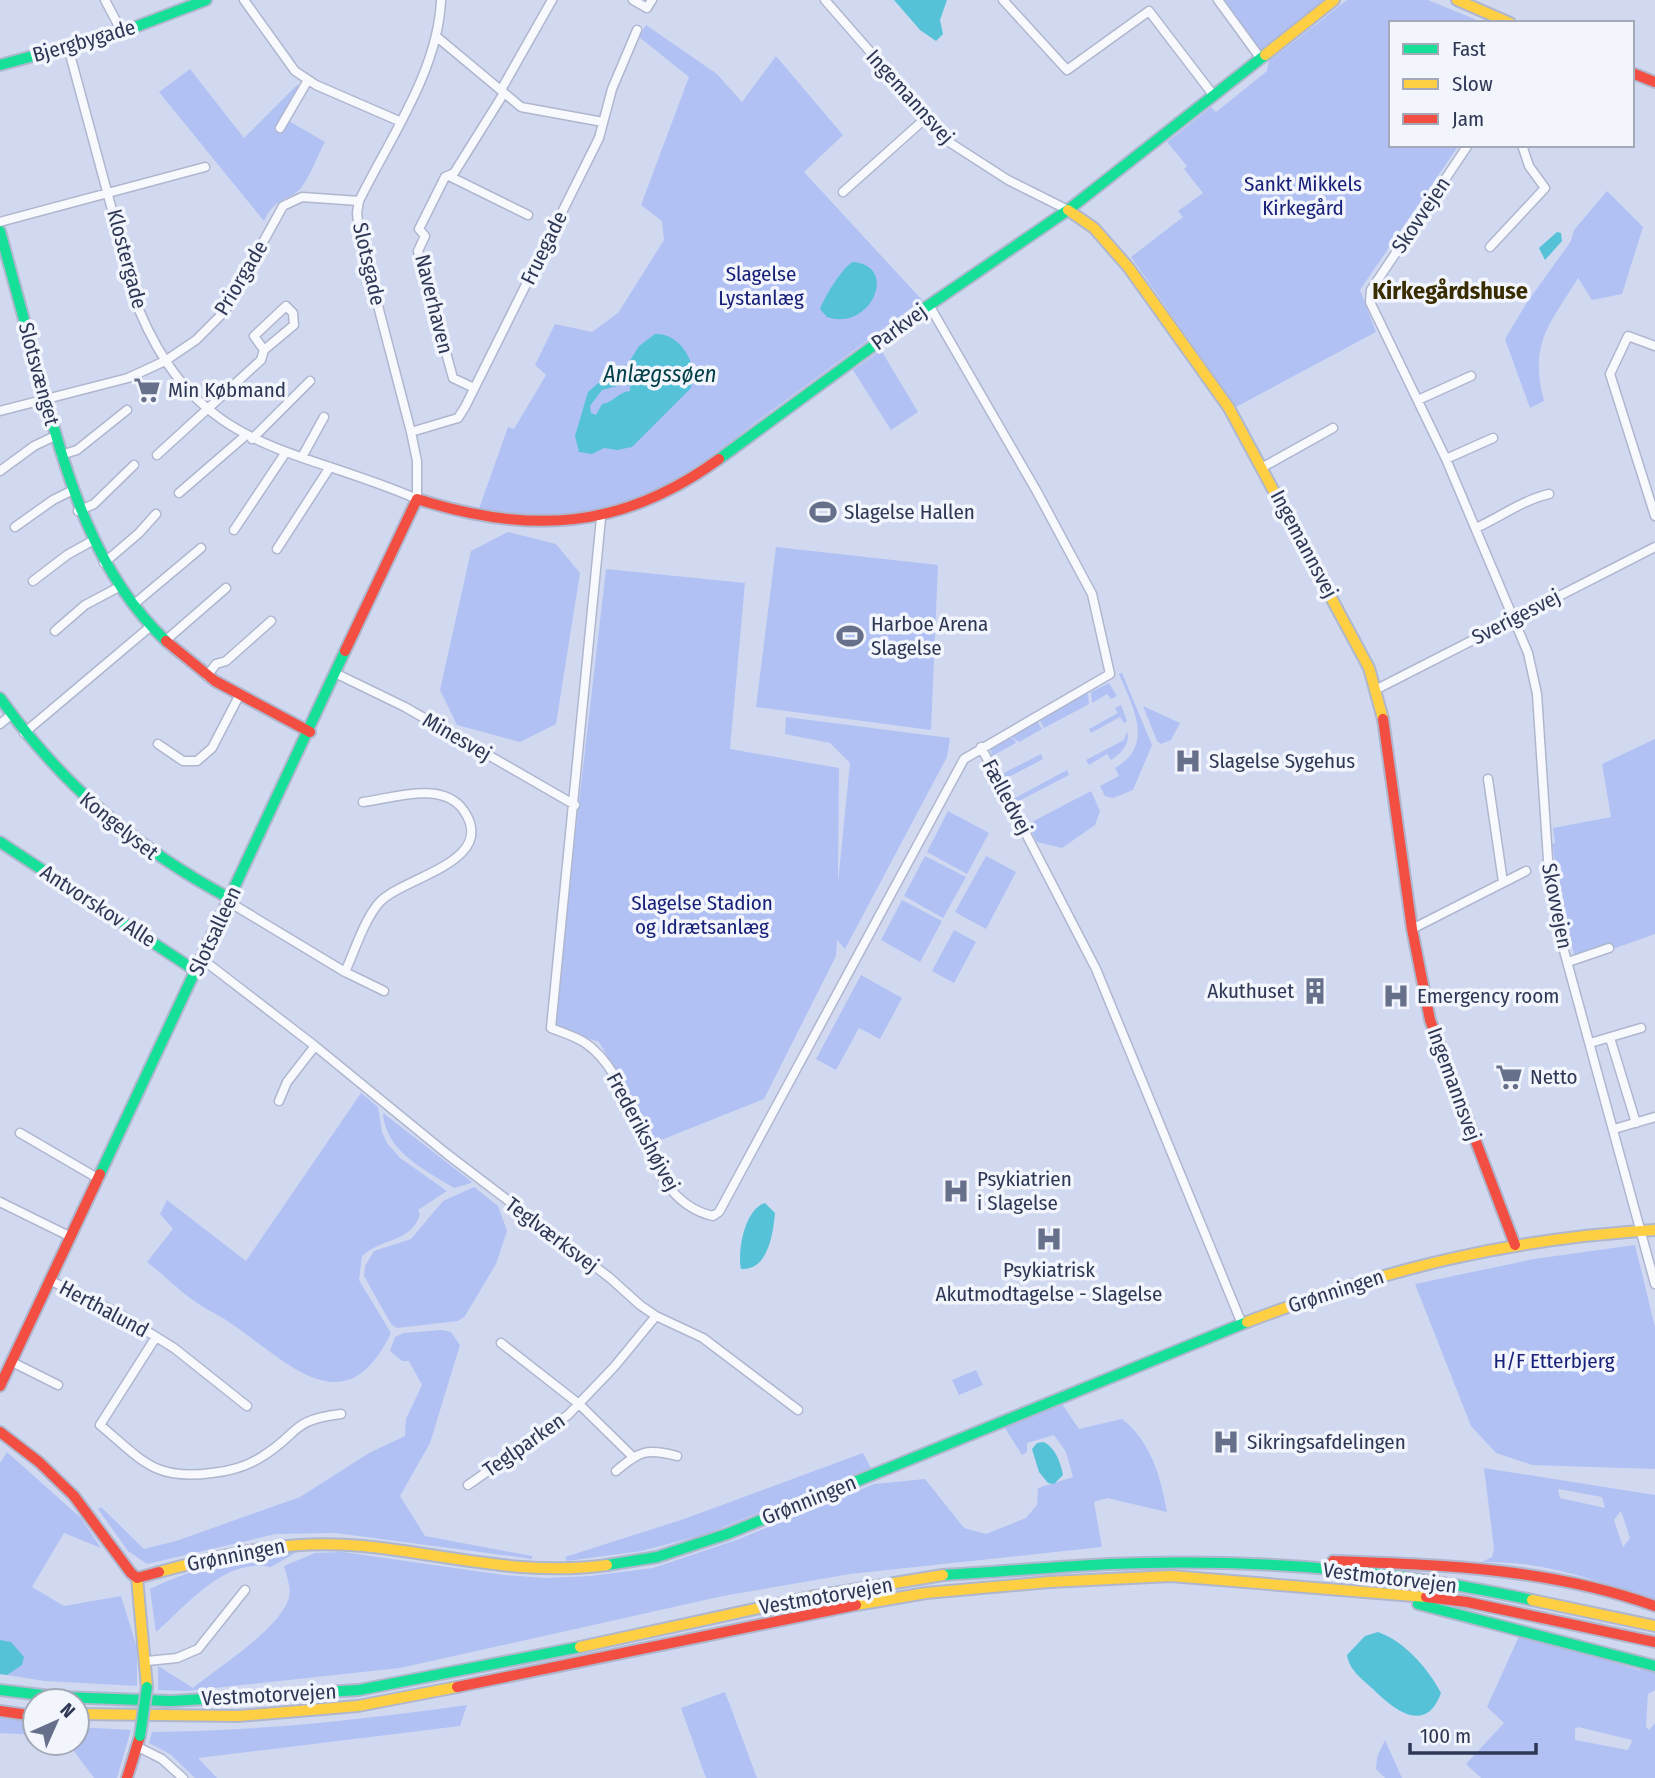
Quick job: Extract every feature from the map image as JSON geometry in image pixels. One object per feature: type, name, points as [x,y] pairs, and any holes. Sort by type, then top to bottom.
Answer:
[{"type":"main road","name":"Bjergbygade","points":[[0,65],[122,32],[206,0]]},
{"type":"main road","name":"Parkvej","points":[[417,499],[516,522],[561,524],[601,518],[628,510],[686,483],[929,305],[1068,210],[1334,0]]},
{"type":"main road","points":[[1457,0],[1505,21]]},
{"type":"main road","points":[[1634,74],[1655,82]]},
{"type":"main road","name":"Ingemannsvej","points":[[1068,210],[1094,228],[1129,268],[1229,408],[1369,668],[1377,689],[1422,987],[1439,1050],[1515,1245]]},
{"type":"main road","name":"Slotsvænget","points":[[0,231],[71,491],[104,563],[119,587],[151,626],[207,676],[239,696],[310,732]]},
{"type":"main road","name":"Slotsalleen","points":[[0,1386],[310,732],[417,499]]},
{"type":"main road","name":"Kongelyset","points":[[0,698],[24,733],[82,796],[117,827],[185,876],[230,900]]},
{"type":"main road","name":"Antvorskov Alle","points":[[0,842],[196,971]]},
{"type":"main road","name":"Grønningen","points":[[137,1578],[235,1551],[302,1543],[364,1546],[534,1569],[577,1569],[657,1557],[727,1534],[1242,1324],[1352,1283],[1462,1255],[1515,1245],[1655,1230]]},
{"type":"main road","points":[[0,1432],[73,1496],[104,1535],[127,1571],[137,1578],[147,1661],[147,1687],[139,1741],[127,1778]]},
{"type":"main road","points":[[1110,1564],[1121,1557],[1187,1556],[1493,1568],[1590,1585],[1655,1606]]},
{"type":"main road","name":"Vestmotorvejen","points":[[0,1690],[59,1696],[171,1701],[359,1690],[555,1653],[823,1594],[935,1576],[1110,1564],[1189,1563],[1340,1570],[1488,1590],[1655,1626]]},
{"type":"main road","name":"Vestmotorvejen","points":[[91,1714],[238,1716],[358,1706],[553,1668],[798,1614],[926,1593],[1049,1582],[1171,1576],[1342,1588],[1467,1602],[1655,1642]]},
{"type":"main road","points":[[1342,1588],[1425,1606],[1655,1666]]},
{"type":"main road","points":[[0,1706],[21,1708]]},
{"type":"main road","points":[[0,1711],[21,1714]]},
{"type":"street","points":[[105,0],[122,32]]},
{"type":"street","points":[[244,0],[283,59],[307,80],[399,121]]},
{"type":"street","name":"Slotsgade","points":[[417,499],[417,461],[411,432],[360,237],[357,213],[359,201],[437,37],[441,0]]},
{"type":"street","name":"Naverhaven","points":[[474,388],[453,378],[418,251],[425,236],[419,229],[445,177],[449,176],[503,92],[552,0]]},
{"type":"street","points":[[633,0],[650,4]]},
{"type":"street","name":"Ingemannsvej","points":[[825,0],[949,142],[970,158],[1068,210]]},
{"type":"street","points":[[1003,0],[1068,70],[1149,11],[1214,96]]},
{"type":"street","points":[[1218,0],[1262,59]]},
{"type":"street","name":"Fruegade","points":[[411,432],[458,418],[599,138],[621,62],[637,30]]},
{"type":"street","points":[[437,37],[527,109],[603,122]]},
{"type":"street","name":"Klostergade","points":[[68,47],[139,310],[177,379],[207,410],[249,437],[417,499]]},
{"type":"street","points":[[280,128],[307,80]]},
{"type":"street","points":[[842,192],[927,117]]},
{"type":"street","name":"Skovvejen","points":[[1467,147],[1369,296],[1446,459],[1515,617],[1537,694],[1549,875],[1568,962],[1643,1230],[1655,1284]]},
{"type":"street","points":[[1490,247],[1545,188],[1530,166],[1523,147]]},
{"type":"street","points":[[0,222],[205,167]]},
{"type":"street","points":[[449,176],[528,215]]},
{"type":"street","name":"Priorgade","points":[[0,411],[128,377],[165,361],[196,340],[225,311],[283,206],[302,197],[359,201]]},
{"type":"street","name":"Fælledvej","points":[[929,305],[1030,479],[1092,594],[1110,666],[1110,674],[1088,688],[981,747],[1096,969],[1242,1324]]},
{"type":"street","points":[[157,455],[261,360],[264,350],[294,325],[293,313],[286,306],[254,336],[264,350]]},
{"type":"street","points":[[1655,346],[1628,336],[1610,374],[1655,516]]},
{"type":"street","points":[[1418,400],[1471,376]]},
{"type":"street","points":[[179,494],[249,437],[310,381]]},
{"type":"street","name":"Slotsvænget","points":[[61,455],[77,450],[127,410]]},
{"type":"street","points":[[302,457],[324,417]]},
{"type":"street","points":[[1263,467],[1333,428]]},
{"type":"street","name":"Slotsvænget","points":[[0,471],[34,446],[55,436]]},
{"type":"street","points":[[1446,459],[1493,438]]},
{"type":"street","points":[[234,530],[286,452]]},
{"type":"street","points":[[78,511],[94,504],[134,465]]},
{"type":"street","points":[[277,549],[330,467]]},
{"type":"street","points":[[15,527],[44,505],[71,491]]},
{"type":"street","points":[[1476,528],[1515,510],[1525,500],[1549,494]]},
{"type":"street","points":[[104,563],[139,533],[156,514]]},
{"type":"street","name":"Frederikshøjvej","points":[[601,518],[551,1028],[579,1039],[603,1059],[667,1186],[689,1207],[713,1216],[719,1212],[958,769],[964,759],[981,747]]},
{"type":"street","points":[[33,581],[67,555],[92,541]]},
{"type":"street","name":"Sverigesvej","points":[[1377,689],[1655,547]]},
{"type":"street","points":[[133,605],[201,548]]},
{"type":"street","points":[[55,631],[85,605],[119,587]]},
{"type":"street","points":[[165,641],[226,588]]},
{"type":"street","points":[[207,676],[216,664],[226,661],[271,621]]},
{"type":"street","points":[[24,733],[151,626]]},
{"type":"street","name":"Minesvej","points":[[337,674],[405,707],[575,804]]},
{"type":"street","points":[[159,744],[183,761],[197,761],[212,748],[239,696]]},
{"type":"street","points":[[0,724],[11,715]]},
{"type":"street","points":[[1488,779],[1503,882]]},
{"type":"street","points":[[345,972],[378,904],[399,887],[452,863],[467,846],[470,836],[466,814],[447,796],[432,792],[363,802]]},
{"type":"street","points":[[1412,929],[1526,871]]},
{"type":"street","points":[[230,900],[345,972],[384,991]]},
{"type":"street","points":[[1568,962],[1609,948]]},
{"type":"street","name":"Teglværksvej","points":[[202,959],[315,1046],[390,1110],[656,1316],[703,1338],[798,1410]]},
{"type":"street","points":[[1590,1043],[1641,1028]]},
{"type":"street","points":[[1610,1038],[1636,1123]]},
{"type":"street","points":[[279,1101],[287,1082],[315,1046]]},
{"type":"street","points":[[1614,1129],[1655,1117]]},
{"type":"street","points":[[20,1133],[99,1179]]},
{"type":"street","points":[[0,1202],[71,1237]]},
{"type":"street","name":"Herthalund","points":[[51,1281],[116,1312],[156,1337],[247,1406]]},
{"type":"street","name":"Teglparken","points":[[468,1485],[552,1427],[579,1404],[656,1316]]},
{"type":"street","name":"Herthalund","points":[[156,1337],[100,1425],[160,1472],[186,1477],[229,1471],[265,1455],[306,1421],[341,1415]]},
{"type":"street","name":"Teglparken","points":[[501,1343],[579,1404],[633,1457]]},
{"type":"street","points":[[12,1362],[58,1385]]},
{"type":"street","points":[[616,1471],[633,1457],[655,1450],[677,1456]]},
{"type":"street","points":[[147,1661],[177,1658],[198,1649],[245,1590]]},
{"type":"street","points":[[139,1741],[183,1778]]},
{"type":"green space","points":[[1222,0],[1325,0],[1260,51]]},
{"type":"green space","name":"Sankt Mikkels Kirkegård","points":[[1347,0],[1428,0],[1479,21],[1389,21],[1389,147],[1458,147],[1360,290],[1376,332],[1236,407],[1131,257],[1183,217],[1178,211],[1203,193],[1184,169],[1187,166],[1167,142],[1211,107],[1216,112],[1267,71],[1269,61]]},
{"type":"green space","name":"Slagelse Lystanlæg","points":[[646,25],[717,74],[742,102],[776,56],[843,135],[804,172],[922,300],[712,456],[649,494],[587,513],[525,514],[479,509],[508,427],[514,429],[546,375],[535,365],[555,324],[592,332],[618,313],[664,240],[662,221],[641,205],[689,77],[639,37]]},
{"type":"green space","points":[[190,69],[244,138],[297,85],[305,90],[289,121],[325,142],[301,188],[273,207],[264,221],[159,92]]},
{"type":"green space","points":[[1607,191],[1643,227],[1622,294],[1592,300],[1578,278],[1544,335],[1539,364],[1544,401],[1530,408],[1505,339],[1526,304],[1571,241],[1574,230]]},
{"type":"green space","points":[[881,350],[918,412],[891,430],[853,370]]},
{"type":"green space","points":[[508,532],[556,544],[580,573],[556,724],[520,742],[457,725],[440,690],[471,551]]},
{"type":"green space","name":"Harboe Arena Slagelse","points":[[776,547],[938,565],[931,730],[756,707]]},
{"type":"green space","name":"Slagelse Stadion og Idrætsanlæg","points":[[606,569],[745,583],[730,749],[839,768],[838,883],[850,763],[830,743],[785,734],[786,717],[950,738],[947,757],[845,949],[837,940],[836,956],[764,1099],[656,1142],[599,1042],[553,1027]]},
{"type":"green space","points":[[1122,673],[1152,745],[1133,790],[1113,798],[1105,796],[1100,786],[1119,776],[1115,768],[1127,759],[1138,737],[1134,712],[1119,674]]},
{"type":"green space","points":[[1109,683],[1117,696],[1111,699],[1107,694],[1092,703],[1091,692]]},
{"type":"green space","points":[[1088,693],[1089,704],[1044,728],[1039,719]]},
{"type":"green space","points":[[1121,705],[1127,721],[1124,723],[1120,717],[1091,733],[1089,729],[1118,713],[1115,708]]},
{"type":"green space","points":[[1143,706],[1180,723],[1171,740],[1161,744],[1157,741]]},
{"type":"green space","points":[[1037,720],[1042,729],[1019,742],[1009,735]]},
{"type":"green space","points":[[1127,732],[1126,744],[1118,754],[1111,760],[1107,754],[1089,765],[1086,760],[1124,740]]},
{"type":"green space","points":[[1006,737],[1014,739],[1016,743],[992,756],[995,761],[992,762],[991,748]]},
{"type":"green space","points":[[1655,739],[1655,934],[1576,962],[1572,946],[1569,946],[1552,844],[1555,843],[1553,828],[1611,817],[1602,764]]},
{"type":"green space","points":[[1041,754],[1043,759],[1005,779],[1007,785],[1004,786],[996,770],[999,769],[1002,774]]},
{"type":"green space","points":[[1067,770],[1069,775],[1017,802],[1017,810],[1009,794],[1015,798]]},
{"type":"green space","points":[[1091,791],[1100,811],[1095,825],[1062,848],[1037,842],[1028,824]]},
{"type":"green space","points":[[948,811],[989,833],[967,874],[927,852]]},
{"type":"green space","points":[[925,856],[966,877],[943,918],[904,896]]},
{"type":"green space","points":[[986,856],[1016,872],[986,929],[955,912]]},
{"type":"green space","points":[[902,900],[942,921],[920,962],[881,940]]},
{"type":"green space","points":[[954,930],[976,942],[954,983],[932,971]]},
{"type":"green space","points":[[861,975],[902,998],[880,1039],[859,1028],[836,1070],[816,1059]]},
{"type":"green space","points":[[361,1093],[378,1107],[382,1132],[387,1143],[400,1158],[447,1191],[418,1210],[420,1215],[409,1231],[362,1256],[359,1280],[391,1333],[373,1362],[354,1377],[335,1382],[314,1378],[272,1354],[229,1322],[190,1298],[147,1262],[173,1229],[160,1214],[167,1200],[246,1261]]},
{"type":"green space","points":[[383,1113],[472,1182],[454,1188],[408,1158],[391,1138]]},
{"type":"green space","points":[[474,1187],[498,1206],[507,1231],[496,1264],[465,1316],[458,1321],[397,1328],[391,1324],[364,1276],[365,1266],[374,1251],[411,1239],[443,1201]]},
{"type":"green space","name":"H/F Etterbjerg","points":[[1635,1245],[1655,1327],[1655,1469],[1532,1465],[1496,1453],[1471,1426],[1415,1284],[1534,1259]]},
{"type":"green space","points":[[442,1330],[451,1332],[460,1345],[430,1443],[400,1496],[425,1536],[532,1556],[532,1559],[336,1533],[276,1534],[147,1564],[128,1551],[98,1509],[101,1507],[144,1549],[176,1541],[300,1497],[369,1453],[405,1436],[406,1419],[422,1385],[409,1361],[402,1361],[390,1351],[395,1337],[404,1333]]},
{"type":"green space","points":[[976,1370],[983,1385],[959,1395],[952,1380]]},
{"type":"green space","points":[[1062,1404],[1079,1429],[1122,1419],[1132,1428],[1153,1461],[1167,1512],[1107,1498],[1094,1502],[1102,1547],[850,1574],[723,1596],[400,1668],[187,1691],[158,1690],[158,1666],[193,1688],[258,1638],[280,1615],[289,1598],[289,1584],[284,1566],[315,1553],[343,1552],[504,1575],[546,1578],[590,1576],[653,1568],[739,1539],[874,1484],[925,1479],[964,1528],[986,1534],[1026,1518],[1037,1505],[1038,1488],[1073,1477],[1066,1452],[1054,1435],[1027,1443],[1027,1452],[1022,1455],[1005,1428]]},
{"type":"green space","points":[[7,1452],[81,1518],[101,1548],[64,1533],[32,1587],[64,1606],[121,1596],[137,1648],[137,1686],[45,1681],[0,1674],[0,1463]]},
{"type":"green space","points":[[863,1453],[871,1468],[706,1534],[642,1551],[567,1561],[565,1557],[684,1519]]},
{"type":"green space","points":[[1484,1468],[1655,1495],[1655,1602],[1613,1586],[1549,1568],[1482,1562],[1492,1557],[1494,1548]],"holes":[[[1558,1489],[1602,1497],[1605,1508],[1560,1498]],[[1621,1511],[1630,1538],[1623,1547],[1614,1520]]]},
{"type":"green space","points":[[297,1552],[271,1567],[238,1569],[223,1576],[194,1596],[156,1632],[150,1589],[185,1574],[222,1563]]},
{"type":"green space","points":[[1520,1634],[1639,1670],[1655,1668],[1655,1690],[1648,1694],[1646,1727],[1649,1730],[1655,1723],[1655,1778],[1481,1778],[1466,1764],[1504,1723],[1487,1707]],"holes":[[[1578,1727],[1632,1740],[1628,1750],[1575,1740],[1575,1729]]]},
{"type":"green space","points":[[725,1692],[757,1778],[706,1778],[681,1708]]},
{"type":"green space","points":[[467,1705],[460,1726],[198,1758],[217,1778],[195,1778],[170,1754],[149,1743],[152,1732],[310,1724]]},
{"type":"green space","points":[[0,1718],[21,1720],[21,1734],[0,1733]]},
{"type":"green space","points":[[91,1728],[131,1730],[117,1778],[94,1778],[78,1757],[91,1757]]},
{"type":"green space","points":[[1385,1740],[1402,1778],[1385,1778],[1376,1769],[1377,1757]]},
{"type":"water","points":[[894,0],[947,0],[940,20],[943,34],[936,41],[920,30]]},
{"type":"water","points":[[1557,232],[1561,233],[1562,241],[1545,260],[1539,248]]},
{"type":"water","points":[[853,262],[867,266],[875,274],[877,285],[874,297],[867,307],[856,315],[842,319],[827,317],[820,309],[822,304],[839,276]]},
{"type":"water","name":"Anlægssøen","points":[[655,334],[664,335],[680,344],[693,370],[690,389],[632,447],[617,450],[604,448],[592,454],[579,452],[575,436],[588,392],[603,379],[626,367],[639,346]],"holes":[[[625,384],[630,386],[630,391],[602,404],[596,415],[591,413],[590,406],[602,390]]]},
{"type":"water","points":[[765,1203],[775,1213],[767,1250],[757,1264],[741,1269],[740,1252],[744,1231],[752,1213]]},
{"type":"water","points":[[1044,1442],[1054,1452],[1062,1470],[1063,1475],[1054,1484],[1048,1483],[1039,1472],[1032,1449],[1037,1443]]},
{"type":"water","points":[[1378,1632],[1406,1649],[1436,1684],[1441,1693],[1435,1706],[1427,1713],[1418,1716],[1400,1711],[1365,1682],[1350,1665],[1347,1655],[1365,1636]]},
{"type":"water","points":[[0,1640],[11,1642],[24,1657],[22,1665],[7,1675],[0,1674]]},
{"type":"traffic: fast","points":[[0,65],[122,32],[206,0]]},
{"type":"traffic: fast","points":[[719,459],[922,310],[1068,210],[1265,55]]},
{"type":"traffic: fast","points":[[0,231],[62,456],[87,523],[120,586],[166,641]]},
{"type":"traffic: fast","points":[[100,1174],[345,651]]},
{"type":"traffic: fast","points":[[0,698],[49,759],[104,812],[164,859],[231,899]]},
{"type":"traffic: fast","points":[[0,842],[196,971]]},
{"type":"traffic: fast","points":[[607,1565],[657,1557],[727,1534],[1247,1322]]},
{"type":"traffic: fast","points":[[943,1575],[1108,1564],[1268,1565],[1322,1568],[1428,1581],[1532,1600]]},
{"type":"traffic: fast","points":[[1418,1604],[1655,1666]]},
{"type":"traffic: fast","points":[[0,1690],[59,1697],[171,1701],[359,1690],[580,1647]]},
{"type":"traffic: fast","points":[[140,1736],[147,1687]]},
{"type":"traffic: slow","points":[[1265,55],[1334,0]]},
{"type":"traffic: slow","points":[[1457,0],[1505,21]]},
{"type":"traffic: slow","points":[[1068,210],[1094,228],[1129,268],[1229,408],[1369,668],[1383,719]]},
{"type":"traffic: slow","points":[[1247,1322],[1348,1287],[1447,1260],[1548,1241],[1655,1230]]},
{"type":"traffic: slow","points":[[159,1572],[260,1549],[310,1544],[363,1546],[515,1566],[576,1568],[607,1565]]},
{"type":"traffic: slow","points":[[580,1647],[810,1597],[943,1575]]},
{"type":"traffic: slow","points":[[856,1605],[926,1593],[1049,1582],[1171,1576],[1426,1597]]},
{"type":"traffic: slow","points":[[137,1578],[147,1687]]},
{"type":"traffic: slow","points":[[1532,1600],[1655,1626]]},
{"type":"traffic: slow","points":[[91,1714],[238,1716],[358,1706],[457,1687]]},
{"type":"traffic: jam","points":[[1634,74],[1655,82]]},
{"type":"traffic: jam","points":[[345,651],[417,499],[458,511],[498,518],[537,521],[574,519],[611,512],[647,500],[683,483],[719,459]]},
{"type":"traffic: jam","points":[[166,641],[215,681],[310,732]]},
{"type":"traffic: jam","points":[[1383,719],[1412,929],[1430,1020],[1515,1245]]},
{"type":"traffic: jam","points":[[0,1386],[100,1174]]},
{"type":"traffic: jam","points":[[0,1432],[39,1462],[74,1496],[131,1573],[137,1578],[159,1572]]},
{"type":"traffic: jam","points":[[1333,1561],[1456,1567],[1536,1576],[1616,1593],[1655,1606]]},
{"type":"traffic: jam","points":[[1426,1597],[1467,1602],[1655,1642]]},
{"type":"traffic: jam","points":[[457,1687],[856,1605]]},
{"type":"traffic: jam","points":[[0,1711],[21,1714]]},
{"type":"traffic: jam","points":[[127,1778],[140,1736]]},
{"type":"place","name":"Min Købmand","points":[[147,390]]},
{"type":"place","name":"Slagelse Hallen","points":[[823,512]]},
{"type":"place","name":"Harboe Arena Slagelse","points":[[850,636]]},
{"type":"place","name":"Slagelse Sygehus","points":[[1188,761]]},
{"type":"place","name":"Akuthuset","points":[[1315,991]]},
{"type":"place","name":"Emergency room","points":[[1396,996]]},
{"type":"place","name":"Netto","points":[[1509,1077]]},
{"type":"place","name":"Psykiatrien i Slagelse","points":[[956,1191]]},
{"type":"place","name":"Psykiatrisk Akutmodtagelse - Slagelse","points":[[1049,1239]]},
{"type":"place","name":"Sikringsafdelingen","points":[[1226,1442]]},
{"type":"district","name":"Kirkegårdshuse","points":[[1450,291]]}]
